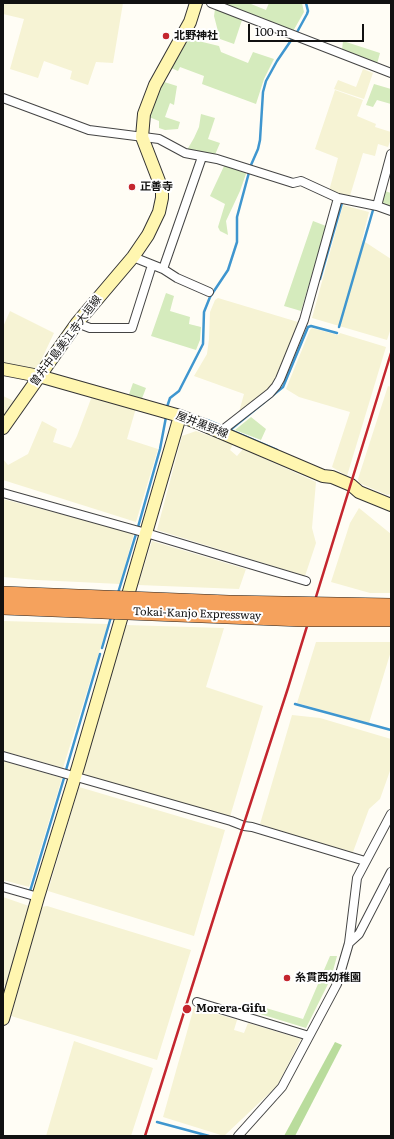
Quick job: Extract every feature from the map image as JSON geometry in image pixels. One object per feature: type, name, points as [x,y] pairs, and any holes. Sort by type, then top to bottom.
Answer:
[{"type":"highway","name":"Tokai-Kanjo Expressway","points":[[3,594],[229,603],[391,606]]},
{"type":"highway","name":"Tokai-Kanjo Expressway","points":[[3,607],[302,618],[391,619]]},
{"type":"main road","points":[[142,136],[144,114],[156,84],[190,22],[196,3]]},
{"type":"main road","name":"曽井中島美江寺大垣線","points":[[3,428],[77,323],[133,257],[160,212],[162,190],[142,136]]},
{"type":"main road","name":"屋井黒野線","points":[[3,369],[40,376],[180,416],[323,476],[332,477],[351,485],[359,492],[391,506]]},
{"type":"main road","points":[[3,1019],[180,416]]},
{"type":"street","points":[[211,3],[391,73]]},
{"type":"street","points":[[3,98],[89,130],[159,139],[185,153],[217,159],[293,183],[301,181],[338,198],[377,206],[391,211]]},
{"type":"street","points":[[377,206],[391,154]]},
{"type":"street","points":[[163,269],[202,157]]},
{"type":"street","points":[[220,432],[270,393],[280,379],[304,320],[338,198]]},
{"type":"street","points":[[133,257],[163,269],[177,278],[209,292]]},
{"type":"street","points":[[77,323],[90,328],[132,328],[152,265]]},
{"type":"street","points":[[3,493],[146,533],[306,581]]},
{"type":"street","points":[[3,756],[365,861]]},
{"type":"street","points":[[238,1136],[282,1087],[337,984],[348,944],[357,878],[391,814]]},
{"type":"street","points":[[348,944],[359,934],[391,872]]},
{"type":"street","points":[[3,887],[38,897]]},
{"type":"street","points":[[197,1002],[309,1036]]},
{"type":"shaded area","points":[[3,3],[123,3],[113,63],[96,62],[88,85],[70,79],[72,71],[44,61],[38,78],[10,69],[24,19],[3,14]]},
{"type":"shaded area","points":[[363,69],[373,73],[364,99],[334,89],[338,80],[356,87]]},
{"type":"shaded area","points":[[335,90],[363,100],[357,116],[376,124],[375,127],[391,132],[391,139],[388,147],[378,144],[375,156],[363,153],[349,199],[329,191],[338,158],[315,149]]},
{"type":"shaded area","points":[[343,205],[369,212],[362,240],[391,259],[391,328],[387,340],[312,318]]},
{"type":"shaded area","points":[[218,298],[298,322],[298,326],[276,381],[243,412],[239,412],[244,394],[194,376],[207,354],[210,312],[215,300]]},
{"type":"shaded area","points":[[10,311],[54,333],[37,369],[3,364],[3,327]]},
{"type":"shaded area","points":[[312,328],[338,335],[340,333],[386,347],[347,476],[332,467],[350,412],[299,397],[286,389]]},
{"type":"shaded area","points":[[388,386],[391,387],[391,494],[387,495],[359,483],[358,479]]},
{"type":"shaded area","points":[[3,396],[16,402],[3,420]]},
{"type":"shaded area","points":[[92,396],[136,408],[127,439],[158,449],[136,522],[3,480],[3,459],[8,465],[28,454],[42,421],[57,429],[53,442],[71,448]]},
{"type":"shaded area","points":[[196,431],[233,444],[230,450],[237,456],[243,449],[316,482],[312,528],[316,543],[305,576],[157,530],[182,436]]},
{"type":"shaded area","points":[[3,499],[134,533],[120,584],[3,577]]},
{"type":"shaded area","points":[[359,508],[391,534],[391,593],[370,593],[331,582],[350,523]]},
{"type":"shaded area","points":[[152,541],[246,569],[239,589],[138,585]]},
{"type":"shaded area","points":[[3,621],[108,624],[63,768],[3,751]]},
{"type":"shaded area","points":[[126,625],[224,628],[206,687],[263,706],[229,820],[80,776]]},
{"type":"shaded area","points":[[316,642],[391,642],[391,651],[369,723],[297,703]]},
{"type":"shaded area","points":[[292,715],[320,718],[391,739],[391,768],[380,799],[369,809],[353,852],[307,840],[260,824]]},
{"type":"shaded area","points":[[3,761],[62,778],[29,887],[3,880]]},
{"type":"shaded area","points":[[79,787],[225,830],[194,936],[48,891]]},
{"type":"shaded area","points":[[3,897],[29,906],[6,986],[3,985]]},
{"type":"shaded area","points":[[47,906],[191,950],[157,1060],[11,1016],[42,907]]},
{"type":"shaded area","points":[[194,1007],[237,1020],[234,1030],[244,1033],[248,1023],[301,1039],[277,1086],[224,1136],[163,1117]]},
{"type":"shaded area","points":[[74,1041],[153,1068],[131,1136],[46,1136]]},
{"type":"green space","points":[[217,3],[251,3],[266,10],[269,3],[302,3],[304,12],[292,33]]},
{"type":"green space","points":[[215,9],[242,20],[234,44],[220,39],[214,16]]},
{"type":"green space","points":[[186,38],[219,46],[221,52],[248,63],[253,52],[274,59],[264,79],[256,104],[202,84],[204,76],[180,67],[178,71],[169,67]]},
{"type":"green space","points":[[343,41],[380,53],[377,64],[342,50]]},
{"type":"green space","points":[[161,81],[177,86],[174,105],[170,103],[165,117],[180,122],[178,129],[165,130],[159,128],[159,121],[149,117]]},
{"type":"green space","points":[[374,84],[391,89],[391,104],[377,100],[373,107],[366,105]]},
{"type":"green space","points":[[201,114],[215,118],[208,139],[220,143],[214,157],[187,150],[199,127]]},
{"type":"green space","points":[[225,164],[247,171],[240,191],[226,221],[228,235],[220,231],[218,227],[225,204],[210,196]]},
{"type":"green space","points":[[385,191],[391,193],[391,208],[384,205],[382,200]]},
{"type":"green space","points":[[313,221],[326,226],[301,311],[284,306]]},
{"type":"green space","points":[[166,293],[174,296],[170,311],[190,317],[189,324],[201,327],[200,340],[196,350],[151,336]]},
{"type":"green space","points":[[133,383],[146,388],[141,401],[128,397]]},
{"type":"green space","points":[[251,417],[266,429],[261,440],[235,430]]},
{"type":"green space","points":[[330,956],[337,956],[331,978],[306,1028],[247,1010],[249,1003],[303,1019]]},
{"type":"green space","points":[[335,1042],[342,1045],[295,1136],[284,1136]]},
{"type":"waterway","points":[[296,34],[308,11],[306,3]]},
{"type":"waterway","points":[[167,407],[170,398],[179,391],[203,344],[204,312],[210,297],[228,270],[237,242],[237,217],[251,165],[260,140],[263,92],[266,81],[292,39]]},
{"type":"waterway","points":[[320,279],[342,203]]},
{"type":"waterway","points":[[339,327],[373,210]]},
{"type":"waterway","points":[[277,450],[230,430],[283,387],[308,327],[311,326],[337,333]]},
{"type":"waterway","points":[[138,527],[160,449],[166,417]]},
{"type":"waterway","points":[[207,420],[219,425]]},
{"type":"waterway","points":[[118,593],[136,534]]},
{"type":"waterway","points":[[102,648],[111,617]]},
{"type":"waterway","points":[[66,770],[100,654]]},
{"type":"waterway","points":[[295,704],[391,730]]},
{"type":"waterway","points":[[26,890],[30,891],[64,778]]},
{"type":"waterway","points":[[157,1122],[209,1136]]},
{"type":"railway","points":[[145,1136],[288,688],[391,353]]},
{"type":"place","name":"北野神社","points":[[166,36]]},
{"type":"place","name":"正善寺","points":[[132,187]]},
{"type":"place","name":"糸貫西幼稚園","points":[[287,978]]},
{"type":"place","name":"Morera-Gifu","points":[[187,1009]]}]
